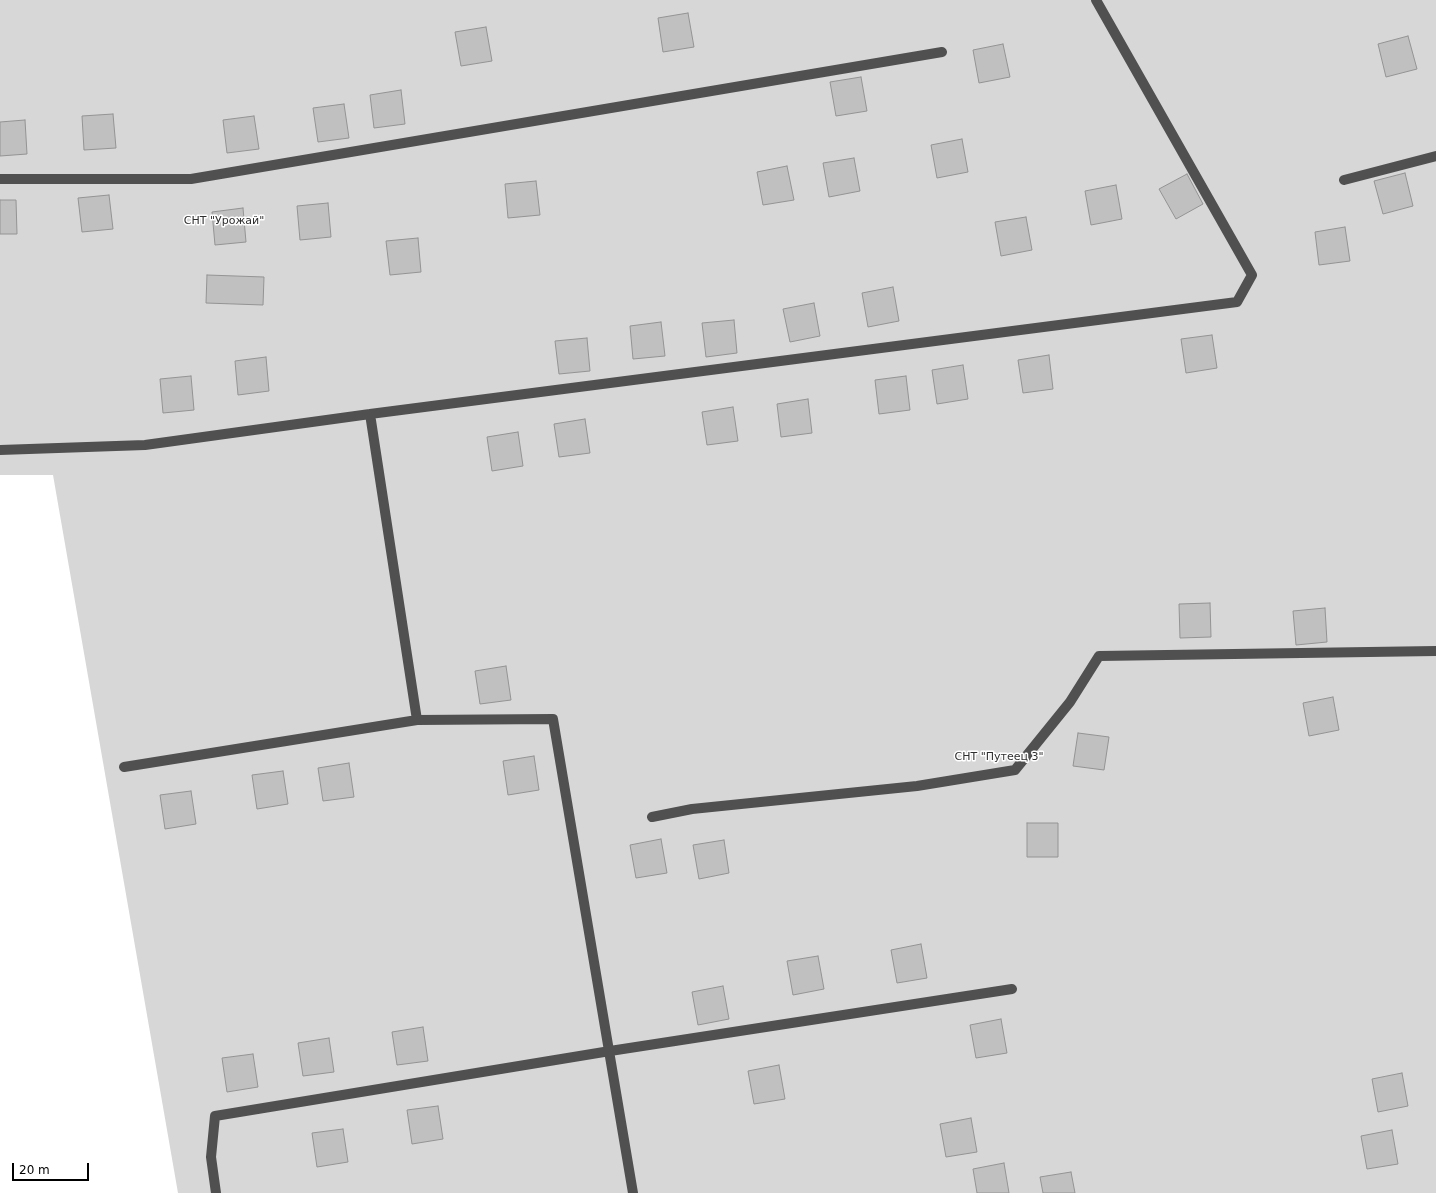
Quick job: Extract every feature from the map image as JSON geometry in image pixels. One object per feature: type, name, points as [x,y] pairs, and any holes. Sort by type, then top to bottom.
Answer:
[{"type":"lane","points":[[0,450],[145,445],[370,414],[1236,302],[1252,275],[1096,0]]},
{"type":"lane","points":[[0,179],[191,179],[942,52]]},
{"type":"lane","points":[[1344,180],[1436,156]]},
{"type":"lane","points":[[370,414],[417,720]]},
{"type":"lane","points":[[652,817],[692,810],[916,786],[1015,770],[1070,702],[1099,656],[1436,651]]},
{"type":"lane","points":[[124,768],[417,720],[553,719],[633,1193]]},
{"type":"lane","points":[[216,1193],[211,1157],[215,1116],[610,1051],[1012,989]]},
{"type":"green space","name":"СНТ \"Путеец 3\"","points":[[0,0],[1436,0],[1436,1193],[178,1193],[53,475],[0,475]]},
{"type":"building","points":[[688,13],[694,47],[663,52],[658,18]]},
{"type":"building","points":[[486,27],[492,61],[461,66],[455,32]]},
{"type":"building","points":[[1408,36],[1417,69],[1386,77],[1378,44]]},
{"type":"building","points":[[1003,44],[1010,77],[979,83],[973,50]]},
{"type":"building","points":[[861,77],[867,111],[836,116],[830,82]]},
{"type":"building","points":[[401,90],[405,124],[374,128],[370,95]]},
{"type":"building","points":[[344,104],[349,138],[318,142],[313,108]]},
{"type":"building","points":[[113,114],[116,148],[84,150],[82,116]]},
{"type":"building","points":[[254,116],[259,149],[227,153],[223,120]]},
{"type":"building","points":[[25,120],[27,154],[0,156],[0,122]]},
{"type":"building","points":[[962,139],[968,172],[937,178],[931,145]]},
{"type":"building","points":[[854,158],[860,191],[829,197],[823,163]]},
{"type":"building","points":[[787,166],[794,200],[763,205],[757,172]]},
{"type":"building","points":[[1405,173],[1413,206],[1383,214],[1374,181]]},
{"type":"building","points":[[1187,174],[1203,204],[1176,219],[1159,189]]},
{"type":"building","points":[[536,181],[540,215],[508,218],[505,184]]},
{"type":"building","points":[[1116,185],[1122,219],[1091,225],[1085,191]]},
{"type":"building","points":[[109,195],[113,229],[82,232],[78,198]]},
{"type":"building","points":[[0,200],[16,200],[17,234],[0,234]]},
{"type":"building","points":[[328,203],[331,237],[300,240],[297,206]]},
{"type":"building","points":[[243,208],[246,242],[215,245],[212,212]]},
{"type":"building","points":[[1026,217],[1032,250],[1001,256],[995,222]]},
{"type":"building","points":[[1345,227],[1350,261],[1319,265],[1315,232]]},
{"type":"building","points":[[418,238],[421,272],[390,275],[386,241]]},
{"type":"building","points":[[207,275],[264,277],[263,305],[206,303]]},
{"type":"building","points":[[893,287],[899,321],[868,327],[862,293]]},
{"type":"building","points":[[814,303],[820,336],[790,342],[783,309]]},
{"type":"building","points":[[734,320],[737,353],[706,357],[702,323]]},
{"type":"building","points":[[661,322],[665,356],[633,359],[630,326]]},
{"type":"building","points":[[1212,335],[1217,368],[1186,373],[1181,339]]},
{"type":"building","points":[[587,338],[590,371],[559,374],[555,341]]},
{"type":"building","points":[[1049,355],[1053,389],[1023,393],[1018,360]]},
{"type":"building","points":[[266,357],[269,391],[238,395],[235,361]]},
{"type":"building","points":[[963,365],[968,399],[937,404],[932,370]]},
{"type":"building","points":[[191,376],[194,410],[163,413],[160,379]]},
{"type":"building","points":[[906,376],[910,410],[879,414],[875,380]]},
{"type":"building","points":[[808,399],[812,433],[781,437],[777,404]]},
{"type":"building","points":[[733,407],[738,441],[707,445],[702,412]]},
{"type":"building","points":[[585,419],[590,453],[559,457],[554,424]]},
{"type":"building","points":[[518,432],[523,466],[492,471],[487,437]]},
{"type":"building","points":[[1210,603],[1211,637],[1180,638],[1179,604]]},
{"type":"building","points":[[1325,608],[1327,642],[1296,645],[1293,611]]},
{"type":"building","points":[[506,666],[511,700],[480,704],[475,671]]},
{"type":"building","points":[[1333,697],[1339,730],[1309,736],[1303,703]]},
{"type":"building","points":[[1078,733],[1109,737],[1104,770],[1073,766]]},
{"type":"building","points":[[534,756],[539,790],[508,795],[503,761]]},
{"type":"building","points":[[349,763],[354,797],[323,801],[318,768]]},
{"type":"building","points":[[283,771],[288,804],[257,809],[252,775]]},
{"type":"building","points":[[191,791],[196,824],[165,829],[160,795]]},
{"type":"building","points":[[1027,823],[1058,823],[1058,857],[1027,857]]},
{"type":"building","points":[[661,839],[667,873],[636,878],[630,845]]},
{"type":"building","points":[[724,840],[729,873],[699,879],[693,845]]},
{"type":"building","points":[[921,944],[927,978],[897,983],[891,950]]},
{"type":"building","points":[[818,956],[824,989],[793,995],[787,961]]},
{"type":"building","points":[[723,986],[729,1019],[698,1025],[692,992]]},
{"type":"building","points":[[1001,1019],[1007,1053],[976,1058],[970,1025]]},
{"type":"building","points":[[423,1027],[428,1061],[397,1065],[392,1032]]},
{"type":"building","points":[[329,1038],[334,1072],[303,1076],[298,1043]]},
{"type":"building","points":[[253,1054],[258,1087],[227,1092],[222,1058]]},
{"type":"building","points":[[779,1065],[785,1099],[754,1104],[748,1071]]},
{"type":"building","points":[[1402,1073],[1408,1106],[1378,1112],[1372,1079]]},
{"type":"building","points":[[438,1106],[443,1139],[412,1144],[407,1110]]},
{"type":"building","points":[[971,1118],[977,1152],[946,1157],[940,1124]]},
{"type":"building","points":[[343,1129],[348,1162],[317,1167],[312,1133]]},
{"type":"building","points":[[1392,1130],[1398,1164],[1367,1169],[1361,1136]]},
{"type":"building","points":[[1004,1163],[1009,1193],[977,1193],[973,1169]]},
{"type":"building","points":[[1071,1172],[1075,1193],[1043,1193],[1040,1177]]},
{"type":"park label","name":"СНТ \"Урожай\"","points":[[224,221]]}]
